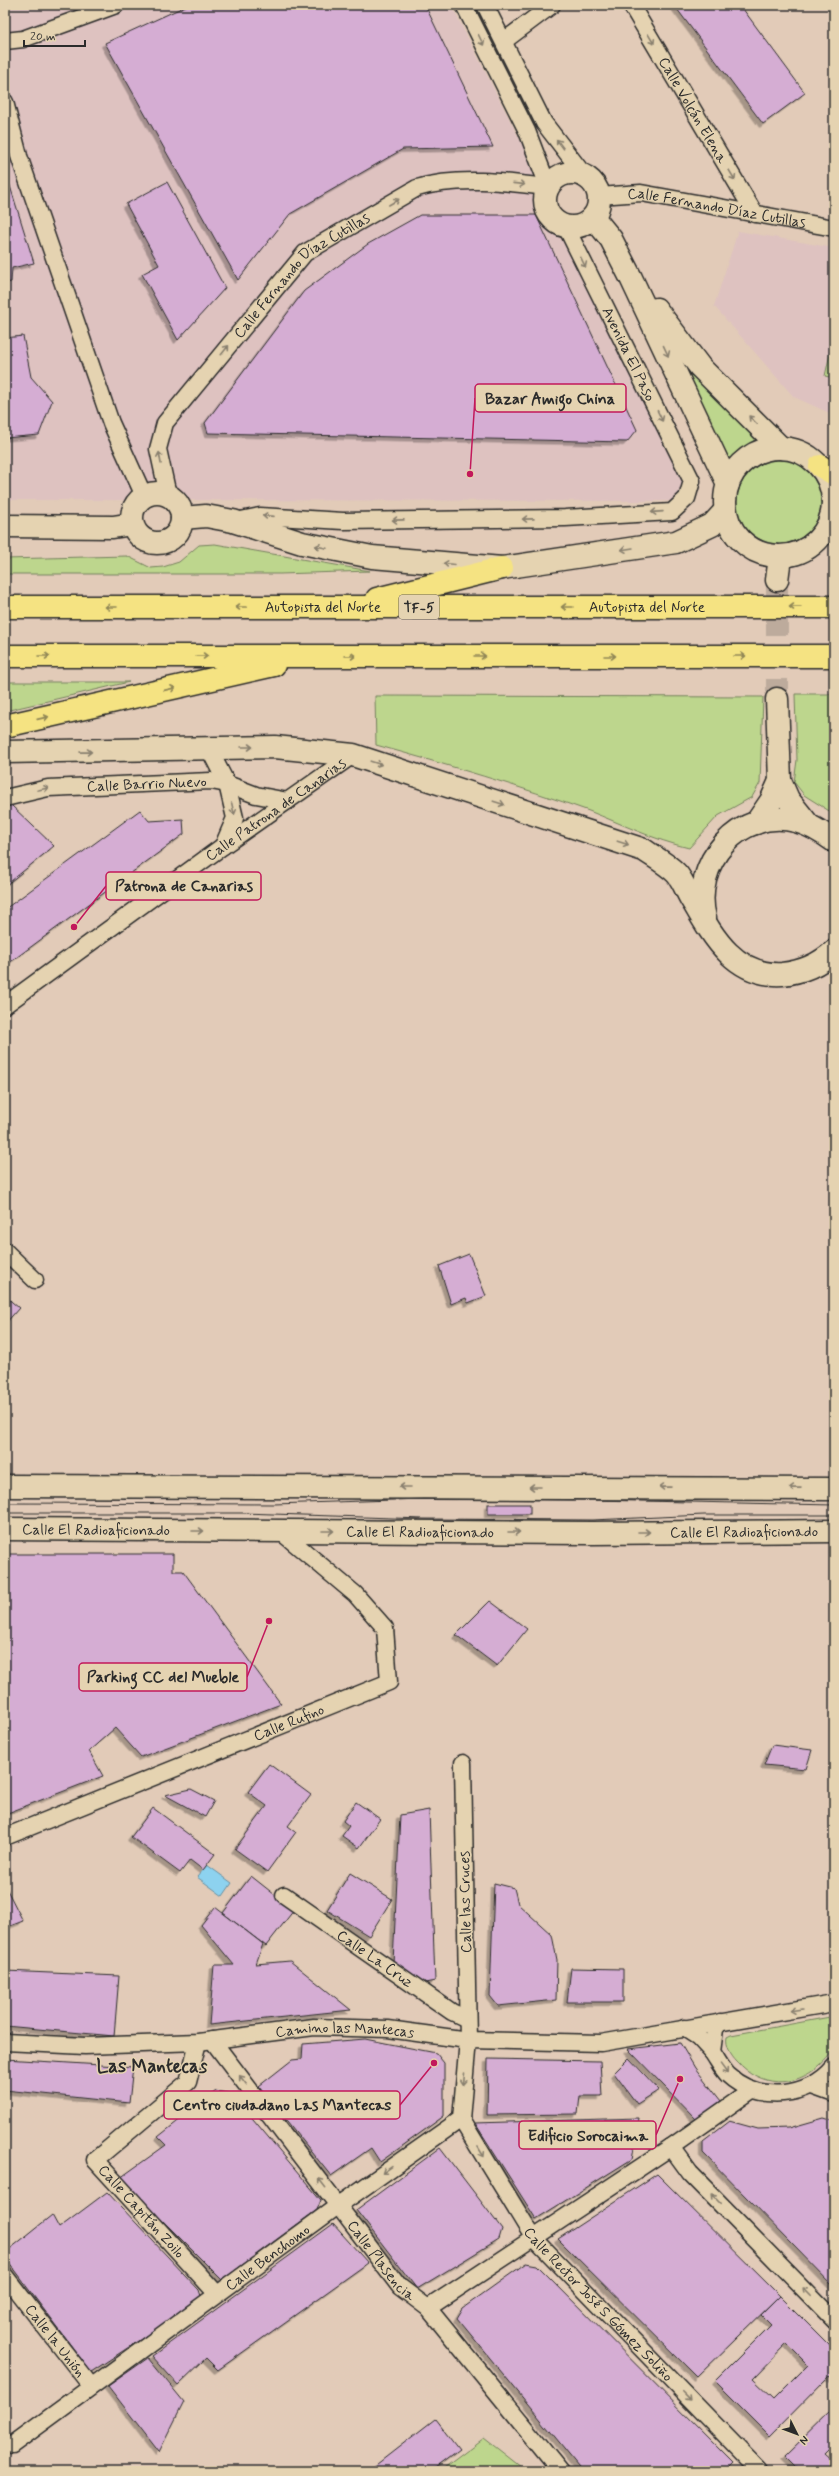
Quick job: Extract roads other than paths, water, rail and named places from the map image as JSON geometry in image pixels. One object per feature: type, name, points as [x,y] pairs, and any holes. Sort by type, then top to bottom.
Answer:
[{"type":"highway","points":[[344,607],[502,568]]},
{"type":"highway","name":"Autopista del Norte","points":[[5,607],[834,607]]},
{"type":"highway","points":[[5,656],[834,656]]},
{"type":"highway","points":[[5,726],[310,656]]},
{"type":"street","points":[[5,41],[23,39],[116,5]]},
{"type":"street","points":[[464,5],[527,131],[548,187],[545,204],[547,212],[558,224],[566,227],[582,226],[593,217],[599,204],[599,196],[591,180],[584,175],[544,123],[485,5]]},
{"type":"street","points":[[504,41],[552,5]]},
{"type":"street","name":"Calle Volcán Elena","points":[[631,5],[755,214]]},
{"type":"street","points":[[5,102],[19,156],[111,423],[144,496]]},
{"type":"street","points":[[548,187],[557,178],[568,173],[584,175]]},
{"type":"street","name":"Calle Fernando Díaz Cutillas","points":[[168,496],[158,449],[165,423],[305,253],[417,188],[438,182],[513,183],[548,187]]},
{"type":"street","name":"Calle Fernando Díaz Cutillas","points":[[599,196],[641,193],[834,228]]},
{"type":"street","points":[[593,217],[611,239],[631,278],[728,484]]},
{"type":"street","name":"Avenida El Paso","points":[[233,521],[260,516],[343,521],[565,518],[672,512],[687,498],[692,481],[566,227]]},
{"type":"street","points":[[631,278],[700,367],[781,448]]},
{"type":"street","points":[[781,448],[802,454],[827,470],[833,498],[831,516],[824,532],[812,545],[797,553],[780,557],[764,555],[750,548],[738,539],[730,526],[725,511],[728,484],[736,469],[748,458],[764,450],[781,448]]},
{"type":"street","points":[[152,493],[168,496],[178,505],[182,518],[180,526],[171,539],[156,543],[141,538],[132,524],[133,508],[144,496],[152,493]]},
{"type":"street","points":[[182,518],[206,516],[233,521],[302,543],[372,558],[502,568],[676,542],[712,525],[725,511]]},
{"type":"street","points":[[5,526],[113,527],[132,524]]},
{"type":"street","points":[[777,580],[780,557]]},
{"type":"street","points":[[777,699],[780,781],[788,799],[808,824],[834,841]]},
{"type":"street","points":[[5,752],[84,752],[275,746],[353,755],[644,850],[676,874],[708,929],[720,946],[735,961],[754,970],[775,974],[794,973],[813,966],[834,951]]},
{"type":"street","points":[[208,747],[227,784],[235,818],[222,846]]},
{"type":"street","name":"Calle Patrona de Canarias","points":[[5,1005],[222,846],[353,755]]},
{"type":"street","name":"Calle Barrio Nuevo","points":[[5,798],[48,788],[211,781],[227,784],[256,795],[288,801]]},
{"type":"street","points":[[756,822],[771,801],[780,781]]},
{"type":"street","points":[[708,929],[702,906],[703,883],[708,865],[719,848],[730,837],[756,822],[781,819],[808,824]]},
{"type":"street","points":[[5,1251],[35,1280]]},
{"type":"street","points":[[5,1486],[834,1489]]},
{"type":"street","name":"Calle El Radioaficionado","points":[[5,1529],[280,1531],[834,1531]]},
{"type":"street","name":"Calle Rufino","points":[[5,1837],[389,1682],[385,1628],[355,1594],[280,1531]]},
{"type":"street","name":"Calle las Cruces","points":[[463,1763],[468,2040]]},
{"type":"street","name":"Calle La Cruz","points":[[284,1895],[452,2012],[467,2020]]},
{"type":"street","name":"Camino las Mantecas","points":[[5,2042],[85,2046],[205,2041],[314,2027],[388,2029],[468,2040],[601,2043],[834,2003]]},
{"type":"street","points":[[712,2052],[715,2029],[720,2022]]},
{"type":"street","points":[[684,2028],[698,2037],[712,2052],[728,2075],[752,2090],[778,2095],[812,2086],[834,2067]]},
{"type":"street","points":[[461,2119],[468,2040]]},
{"type":"street","name":"Calle Plasencia","points":[[205,2041],[338,2205],[400,2287],[428,2308],[561,2471]]},
{"type":"street","name":"Calle Capitán Zoilo","points":[[205,2041],[188,2082],[95,2160],[217,2294]]},
{"type":"street","points":[[812,2086],[834,2094]]},
{"type":"street","points":[[428,2308],[671,2146],[752,2090]]},
{"type":"street","name":"Calle Benchomo","points":[[12,2445],[338,2205],[461,2119]]},
{"type":"street","name":"Calle Rector José S Gómez Soliño","points":[[461,2119],[533,2237],[760,2471]]},
{"type":"street","points":[[671,2146],[690,2173],[834,2320]]},
{"type":"street","name":"Calle la Unión","points":[[5,2276],[91,2386]]},
{"type":"water","points":[[207,1865],[232,1883],[223,1896],[197,1877]]},
{"type":"tunnel","points":[[777,580],[777,699]]},
{"type":"tram line","points":[[5,1503],[274,1504],[423,1499],[592,1500],[834,1505]]},
{"type":"tram line","points":[[5,1513],[242,1513],[423,1519],[592,1520],[704,1515],[834,1515]]},
{"type":"place","name":"Bazar Amigo China","points":[[470,474]]},
{"type":"place","name":"Patrona de Canarias","points":[[74,927]]},
{"type":"place","name":"Parking CC del Mueble","points":[[269,1621]]},
{"type":"place","name":"Centro ciudadano Las Mantecas","points":[[434,2063]]},
{"type":"place","name":"Edificio Sorocaima","points":[[680,2079]]},
{"type":"district","name":"Las Mantecas","points":[[152,2065]]}]
